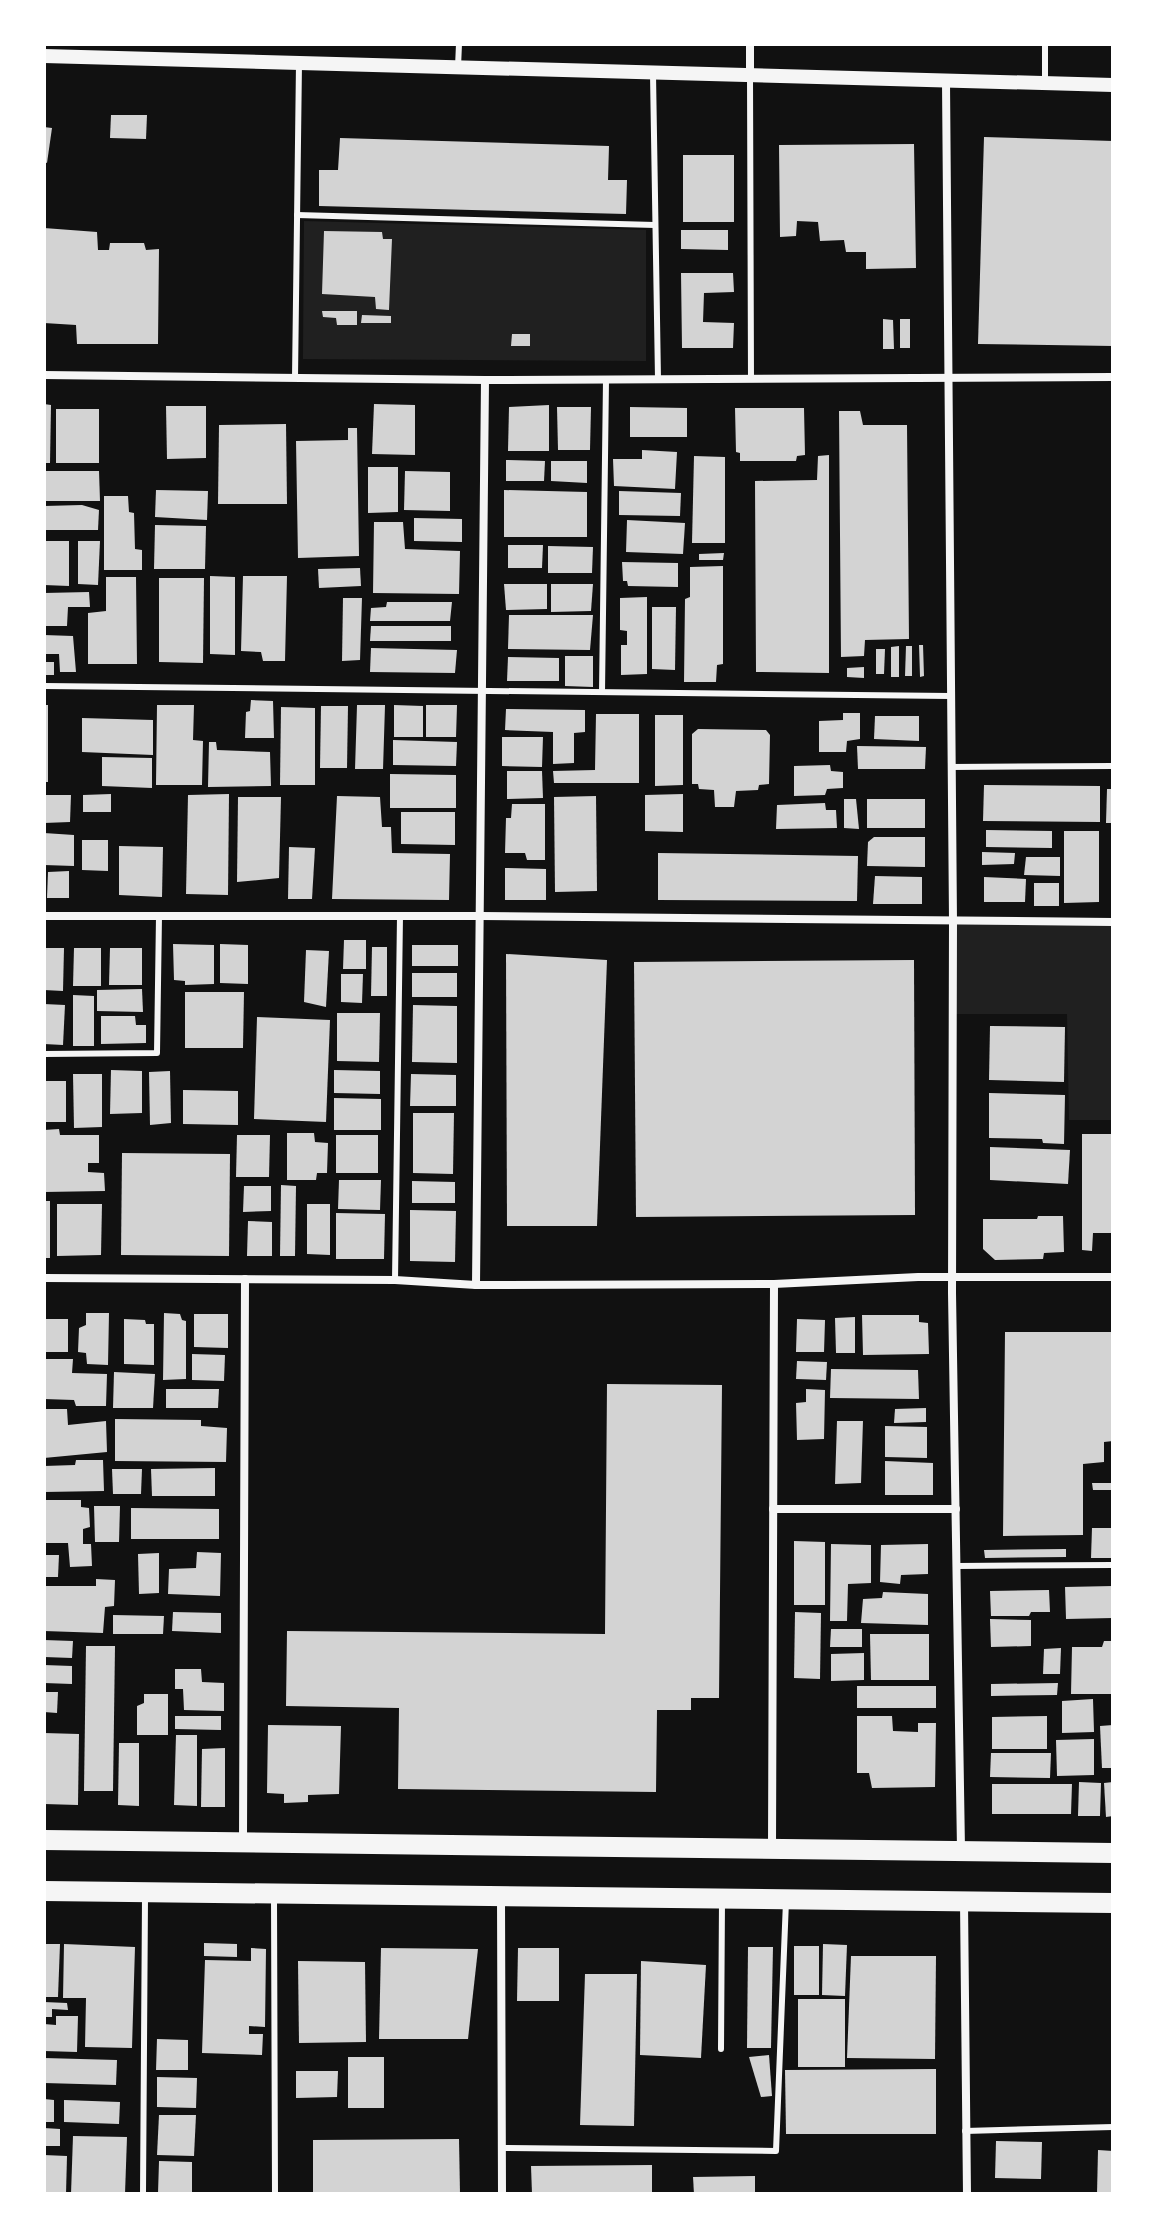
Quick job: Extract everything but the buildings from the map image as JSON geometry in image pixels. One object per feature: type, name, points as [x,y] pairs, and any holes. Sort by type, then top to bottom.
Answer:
[{"type":"main road","points":[[44,1840],[1113,1853]]},
{"type":"main road","points":[[44,1891],[1113,1903]]},
{"type":"street","points":[[750,44],[750,77]]},
{"type":"street","points":[[44,56],[1113,85]]},
{"type":"street","points":[[946,82],[953,921],[952,1277],[961,1850]]},
{"type":"street","points":[[44,375],[485,380],[1113,377]]},
{"type":"street","points":[[476,1285],[481,916],[479,691],[485,380]]},
{"type":"street","points":[[44,916],[481,916],[1113,922]]},
{"type":"street","points":[[44,1278],[395,1280],[476,1285],[774,1284],[952,1277],[1113,1277]]},
{"type":"street","points":[[243,1841],[245,1279]]},
{"type":"street","points":[[772,1849],[774,1284]]},
{"type":"street","points":[[773,1509],[956,1509]]},
{"type":"street","points":[[501,1895],[502,2194]]},
{"type":"street","points":[[964,1901],[967,2194]]},
{"type":"lane","points":[[458,67],[459,44]]},
{"type":"lane","points":[[1045,44],[1045,84]]},
{"type":"lane","points":[[295,378],[299,63]]},
{"type":"lane","points":[[653,74],[658,379]]},
{"type":"lane","points":[[750,77],[751,379]]},
{"type":"lane","points":[[297,215],[655,225]]},
{"type":"lane","points":[[602,692],[606,380]]},
{"type":"lane","points":[[44,686],[950,696]]},
{"type":"lane","points":[[951,767],[1113,766]]},
{"type":"lane","points":[[44,1054],[157,1053],[159,916]]},
{"type":"lane","points":[[395,1280],[400,916]]},
{"type":"lane","points":[[957,1566],[1113,1565]]},
{"type":"lane","points":[[143,2194],[145,1891]]},
{"type":"lane","points":[[274,1893],[275,2194]]},
{"type":"lane","points":[[721,2049],[722,1900]]},
{"type":"lane","points":[[502,2148],[776,2151],[786,1901]]},
{"type":"lane","points":[[965,2131],[1113,2127]]},
{"type":"shaded area","points":[[304,221],[646,230],[646,361],[303,359]]},
{"type":"shaded area","points":[[953,921],[1113,922],[1113,1120],[1069,1120],[1067,1014],[952,1014]]}]
